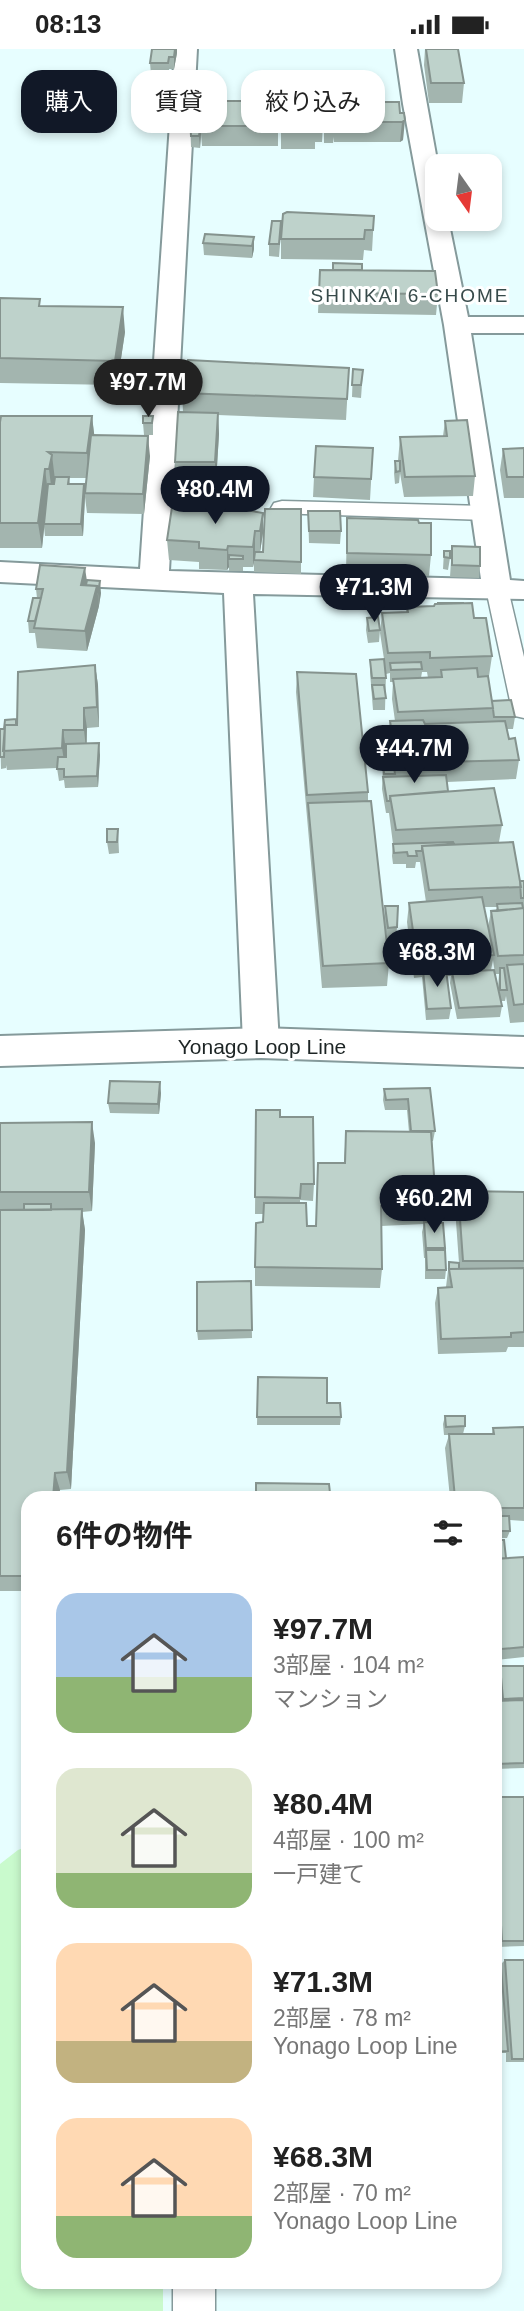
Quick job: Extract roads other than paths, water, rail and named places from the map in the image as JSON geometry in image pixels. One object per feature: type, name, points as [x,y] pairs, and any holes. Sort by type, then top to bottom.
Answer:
[{"type":"street","points":[[154,580],[186,49]]},
{"type":"street","points":[[0,572],[238,584],[511,590],[485,513],[457,325],[414,104],[406,49]]},
{"type":"street","points":[[457,325],[524,325]]},
{"type":"street","points":[[238,584],[261,1043]]},
{"type":"street","name":"Yonago Loop Line","points":[[0,1051],[261,1043],[524,1052]]},
{"type":"lane","points":[[282,508],[485,513]]},
{"type":"lane","points":[[511,590],[524,710]]},
{"type":"lane","points":[[194,2289],[194,2311]]},
{"type":"district","name":"SHINKAI 6-CHOME","points":[[410,295]]}]
